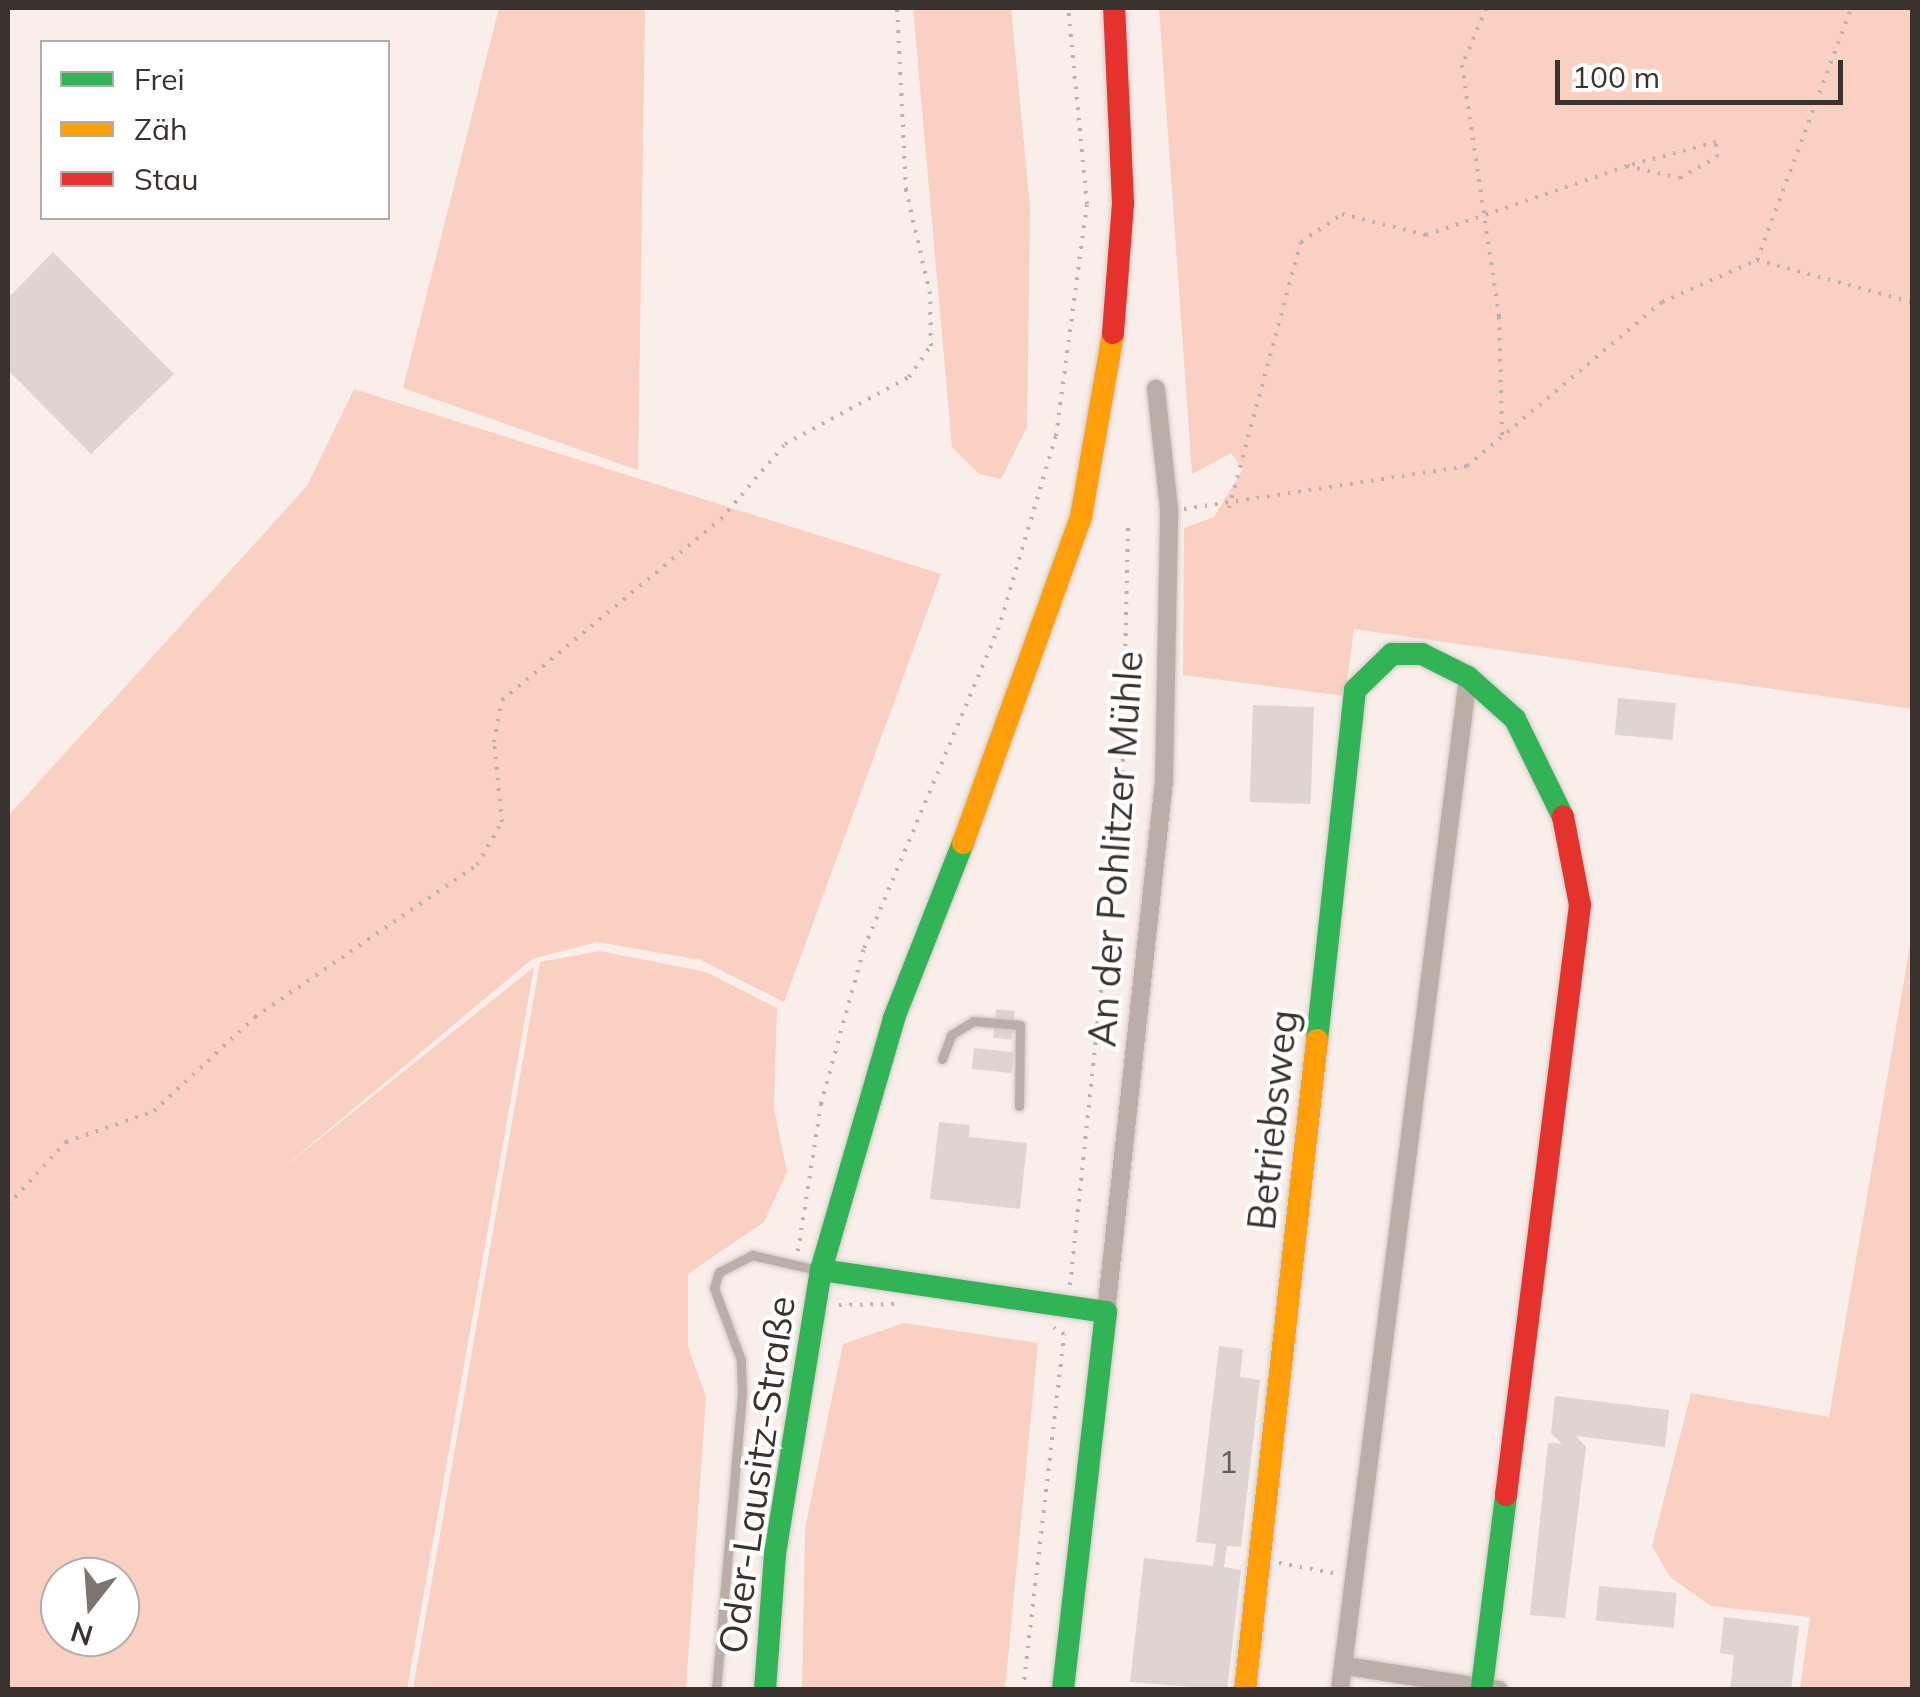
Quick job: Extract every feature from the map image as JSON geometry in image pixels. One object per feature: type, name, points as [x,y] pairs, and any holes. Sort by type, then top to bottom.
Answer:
[{"type":"main road","name":"Oder-Lausitz-Straße","points":[[765,1690],[775,1554],[821,1270],[894,1018],[1032,670],[1081,517],[1108,389],[1122,220],[1114,8]]},
{"type":"main road","name":"Betriebsweg","points":[[1245,1690],[1356,690],[1392,654],[1422,654],[1468,676],[1515,719],[1547,776],[1570,830],[1580,905],[1491,1688]]},
{"type":"main road","points":[[821,1270],[1106,1312]]},
{"type":"main road","name":"An der Pohlitzer Mühle","points":[[1062,1690],[1106,1312]]},
{"type":"street","name":"An der Pohlitzer Mühle","points":[[1106,1312],[1164,781],[1170,510],[1156,389]]},
{"type":"street","points":[[1340,1690],[1347,1666],[1468,676]]},
{"type":"street","name":"Betriebsweg","points":[[1347,1666],[1491,1688]]},
{"type":"lane","points":[[942,1059],[952,1035],[973,1022],[1020,1026],[1019,1106]]},
{"type":"lane","points":[[716,1690],[742,1394],[741,1360],[714,1288],[719,1272],[752,1255],[821,1270]]},
{"type":"path","points":[[8,1205],[66,1142],[154,1111],[256,1018],[477,865],[502,822],[494,742],[502,700],[721,519],[784,444],[909,377],[931,346],[930,311],[906,190],[898,8]]},
{"type":"path","points":[[795,1265],[822,1104],[864,948],[998,630],[1056,436],[1087,204],[1068,8]]},
{"type":"path","points":[[1486,8],[1462,65],[1478,214],[1500,317],[1502,437]]},
{"type":"path","points":[[1758,260],[1851,8]]},
{"type":"path","points":[[1229,508],[1301,242],[1342,214],[1426,234],[1707,138],[1716,142],[1703,170],[1680,178],[1627,166]]},
{"type":"path","points":[[1170,510],[1229,508],[1467,466],[1662,302],[1758,260],[1912,302]]},
{"type":"path","points":[[1023,1690],[1122,793],[1128,523]]},
{"type":"path","points":[[815,1300],[861,1309],[901,1303]]},
{"type":"path","points":[[1046,1323],[1064,1334]]},
{"type":"path","points":[[1260,1560],[1357,1577]]},
{"type":"shaded area","points":[[499,8],[645,8],[638,470],[403,388]]},
{"type":"shaded area","points":[[913,8],[1011,8],[1030,208],[1027,427],[1001,479],[979,474],[952,447]]},
{"type":"shaded area","points":[[1159,8],[1912,8],[1912,709],[1354,629],[1345,696],[1183,675],[1184,528],[1214,517],[1243,469],[1231,453],[1192,474]]},
{"type":"shaded area","points":[[354,389],[941,574],[784,1002],[701,960],[597,942],[532,959],[277,1173],[534,967],[407,1689],[8,1689],[8,816],[307,486]]},
{"type":"shaded area","points":[[1912,934],[1912,1689],[1800,1689],[1810,1617],[1711,1606],[1670,1577],[1652,1546],[1691,1393],[1829,1417]]},
{"type":"shaded area","points":[[600,951],[706,972],[777,1008],[774,1109],[787,1172],[764,1222],[688,1274],[688,1347],[706,1397],[686,1689],[413,1689],[540,962]]},
{"type":"shaded area","points":[[904,1323],[1038,1343],[1005,1689],[802,1689],[805,1529],[843,1344]]},
{"type":"building","points":[[53,252],[174,374],[91,454],[8,370],[8,298]]},
{"type":"building","points":[[1618,698],[1676,703],[1673,740],[1615,735]]},
{"type":"building","points":[[1253,705],[1314,707],[1311,804],[1250,802]]},
{"type":"building","points":[[996,1009],[1015,1011],[1012,1040],[993,1038]]},
{"type":"building","points":[[974,1048],[1014,1052],[1012,1073],[972,1069]]},
{"type":"building","points":[[939,1122],[970,1125],[969,1137],[1027,1143],[1020,1209],[930,1199]]},
{"type":"building","points":[[1219,1346],[1243,1349],[1240,1377],[1260,1380],[1241,1547],[1227,1546],[1224,1567],[1241,1570],[1227,1690],[1130,1682],[1144,1558],[1213,1566],[1216,1544],[1196,1542]]},
{"type":"building","points":[[1555,1396],[1669,1410],[1665,1447],[1576,1436],[1586,1447],[1565,1618],[1530,1615],[1548,1443],[1562,1444],[1551,1433]]},
{"type":"building","points":[[1599,1586],[1677,1593],[1674,1628],[1596,1621]]},
{"type":"building","points":[[1724,1617],[1799,1626],[1791,1690],[1730,1690],[1734,1655],[1720,1653]]},
{"type":"traffic: fast","points":[[1317,1040],[1355,690],[1392,654],[1422,654],[1468,677],[1515,719],[1563,817]]},
{"type":"traffic: fast","points":[[821,1270],[894,1018],[963,843]]},
{"type":"traffic: fast","points":[[821,1270],[1106,1312],[1063,1690]]},
{"type":"traffic: fast","points":[[765,1690],[775,1554],[821,1270]]},
{"type":"traffic: fast","points":[[1482,1686],[1506,1495]]},
{"type":"traffic: slow","points":[[963,843],[1081,517],[1113,333]]},
{"type":"traffic: slow","points":[[1245,1690],[1317,1040]]},
{"type":"traffic: jam","points":[[1113,333],[1123,203],[1114,8]]},
{"type":"traffic: jam","points":[[1506,1495],[1580,905],[1563,817]]}]
